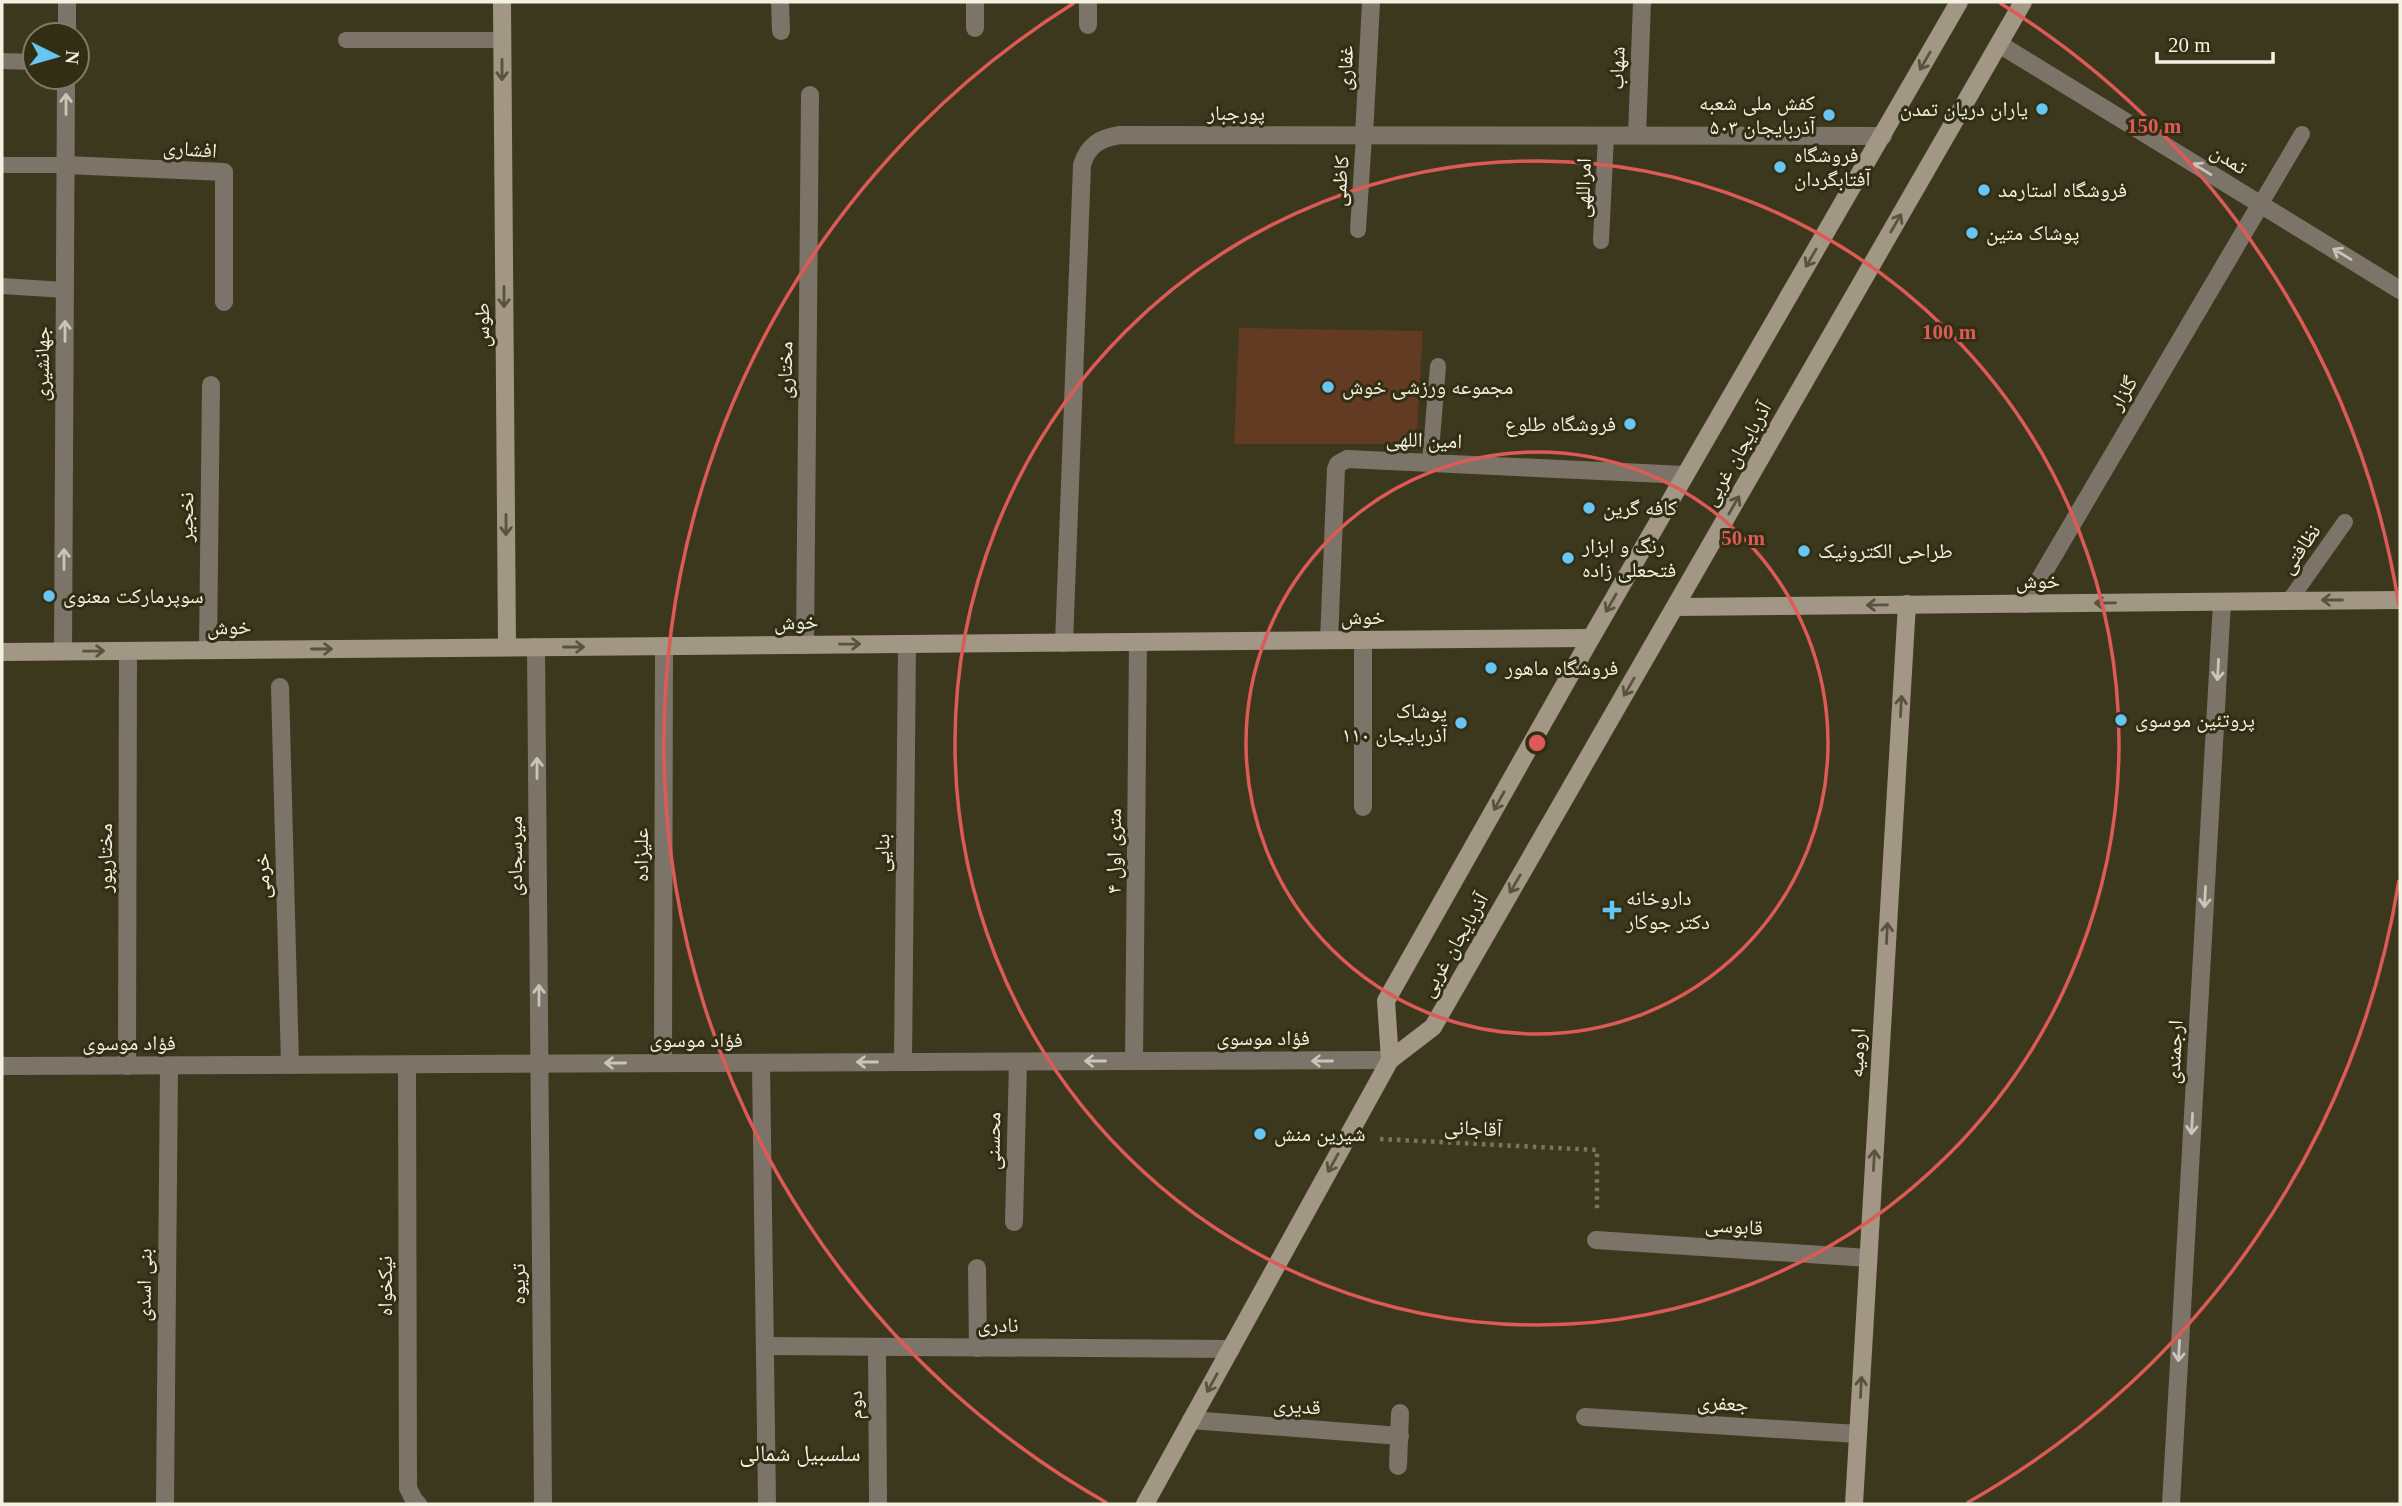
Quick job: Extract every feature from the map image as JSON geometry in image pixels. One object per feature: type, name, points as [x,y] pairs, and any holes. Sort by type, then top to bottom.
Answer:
[{"type":"main road","name":"طوس","points":[[502,2],[507,648]]},
{"type":"main road","name":"آذربایجان غربی","points":[[1391,1060],[1386,1001],[1591,638],[1959,2]]},
{"type":"main road","name":"آذربایجان غربی","points":[[1145,1504],[1391,1060],[1433,1027],[2023,2]]},
{"type":"main road","name":"خوش","points":[[1676,607],[2400,600]]},
{"type":"main road","name":"ارومیه","points":[[1854,1504],[1907,604]]},
{"type":"main road","name":"خوش","points":[[2,652],[1591,638]]},
{"type":"street","points":[[67,2],[67,21]]},
{"type":"street","points":[[780,2],[781,31]]},
{"type":"street","points":[[975,2],[975,28]]},
{"type":"street","points":[[1088,2],[1088,25]]},
{"type":"street","name":"غفاری","points":[[1364,136],[1371,2]]},
{"type":"street","name":"شهاب","points":[[1637,135],[1642,2]]},
{"type":"street","name":"تمدن","points":[[1999,44],[2400,290]]},
{"type":"street","name":"جهانشیری","points":[[63,651],[66,91]]},
{"type":"street","name":"مختاری","points":[[805,645],[810,95]]},
{"type":"street","name":"پورجبار","points":[[1064,643],[1082,165],[1086,153],[1094,143],[1105,137],[1120,135],[1883,136]]},
{"type":"street","name":"افشاری","points":[[66,165],[224,172],[224,302]]},
{"type":"street","name":"گلزار","points":[[2025,604],[2260,205]]},
{"type":"street","name":"نخجیر","points":[[208,650],[211,385]]},
{"type":"street","name":"امین اللهی","points":[[1329,640],[1336,469],[1338,464],[1347,459],[1685,475]]},
{"type":"street","name":"ارجمندی","points":[[2171,1504],[2222,602]]},
{"type":"street","points":[[1363,640],[1363,807]]},
{"type":"street","name":"۴ متری اول","points":[[1135,1061],[1138,642]]},
{"type":"street","name":"بنایی","points":[[903,1062],[907,644]]},
{"type":"street","name":"علیزاده","points":[[663,1063],[664,646]]},
{"type":"street","name":"میرسجادی","points":[[536,647],[540,1064]]},
{"type":"street","name":"مختارپور","points":[[127,1066],[128,651]]},
{"type":"street","name":"خرمی","points":[[280,687],[290,1065]]},
{"type":"street","name":"فؤاد موسوی","points":[[2,1066],[1391,1060]]},
{"type":"street","name":"محسنی","points":[[1014,1222],[1018,1062]]},
{"type":"street","points":[[761,1063],[767,1504]]},
{"type":"street","name":"تریوه","points":[[540,1064],[542,1504]]},
{"type":"street","name":"نیکخواه","points":[[407,1065],[408,1488],[418,1504]]},
{"type":"street","name":"بنی اسدی","points":[[165,1504],[169,1066]]},
{"type":"street","name":"قابوسی","points":[[1596,1240],[1868,1258]]},
{"type":"street","points":[[977,1268],[978,1348]]},
{"type":"street","name":"نادری","points":[[765,1346],[1231,1349]]},
{"type":"street","name":"دوم","points":[[877,1347],[878,1504]]},
{"type":"street","points":[[1398,1466],[1401,1413]]},
{"type":"street","name":"جعفری","points":[[1585,1417],[1858,1434]]},
{"type":"street","name":"قدیری","points":[[1191,1420],[1400,1436]]},
{"type":"lane","points":[[346,40],[502,40]]},
{"type":"lane","points":[[2,61],[21,62]]},
{"type":"lane","points":[[2260,205],[2302,134]]},
{"type":"lane","name":"کاظمی","points":[[1357,230],[1364,136]]},
{"type":"lane","name":"امراللهی","points":[[1601,241],[1605,136]]},
{"type":"lane","points":[[2,165],[66,165]]},
{"type":"lane","points":[[2,286],[65,290]]},
{"type":"lane","points":[[1430,462],[1438,366]]},
{"type":"lane","name":"نظافتی","points":[[2289,601],[2345,522]]},
{"type":"path","name":"آقاجانی","points":[[1348,1137],[1597,1150],[1596,1240]]},
{"type":"shaded area","name":"مجموعه ورزشی خوش","points":[[1239,328],[1423,331],[1416,444],[1234,444]]},
{"type":"place","name":"یاران دریان تمدن","points":[[2042,109]]},
{"type":"place","name":"کفش ملی شعبه ۵۰۳ آذربایجان","points":[[1829,115]]},
{"type":"place","name":"فروشگاه آفتابگردان","points":[[1780,167]]},
{"type":"place","name":"فروشگاه استارمد","points":[[1984,190]]},
{"type":"place","name":"پوشاک متین","points":[[1972,233]]},
{"type":"place","name":"مجموعه ورزشی خوش","points":[[1328,387]]},
{"type":"place","name":"فروشگاه طلوع","points":[[1630,424]]},
{"type":"place","name":"کافه گرین","points":[[1589,508]]},
{"type":"place","name":"طراحی الکترونیک","points":[[1804,551]]},
{"type":"place","name":"رنگ و ابزار فتحعلی زاده","points":[[1568,558]]},
{"type":"place","name":"سوپرمارکت معنوی","points":[[49,596]]},
{"type":"place","name":"فروشگاه ماهور","points":[[1491,668]]},
{"type":"place","name":"پروتئین موسوی","points":[[2121,720]]},
{"type":"place","name":"پوشاک آذربایجان ۱۱۰","points":[[1461,723]]},
{"type":"place","name":"داروخانه دکتر جوکار","points":[[1612,910]]},
{"type":"place","name":"شیرین منش","points":[[1260,1134]]},
{"type":"district","name":"سلسبیل شمالی","points":[[800,1453]]}]
